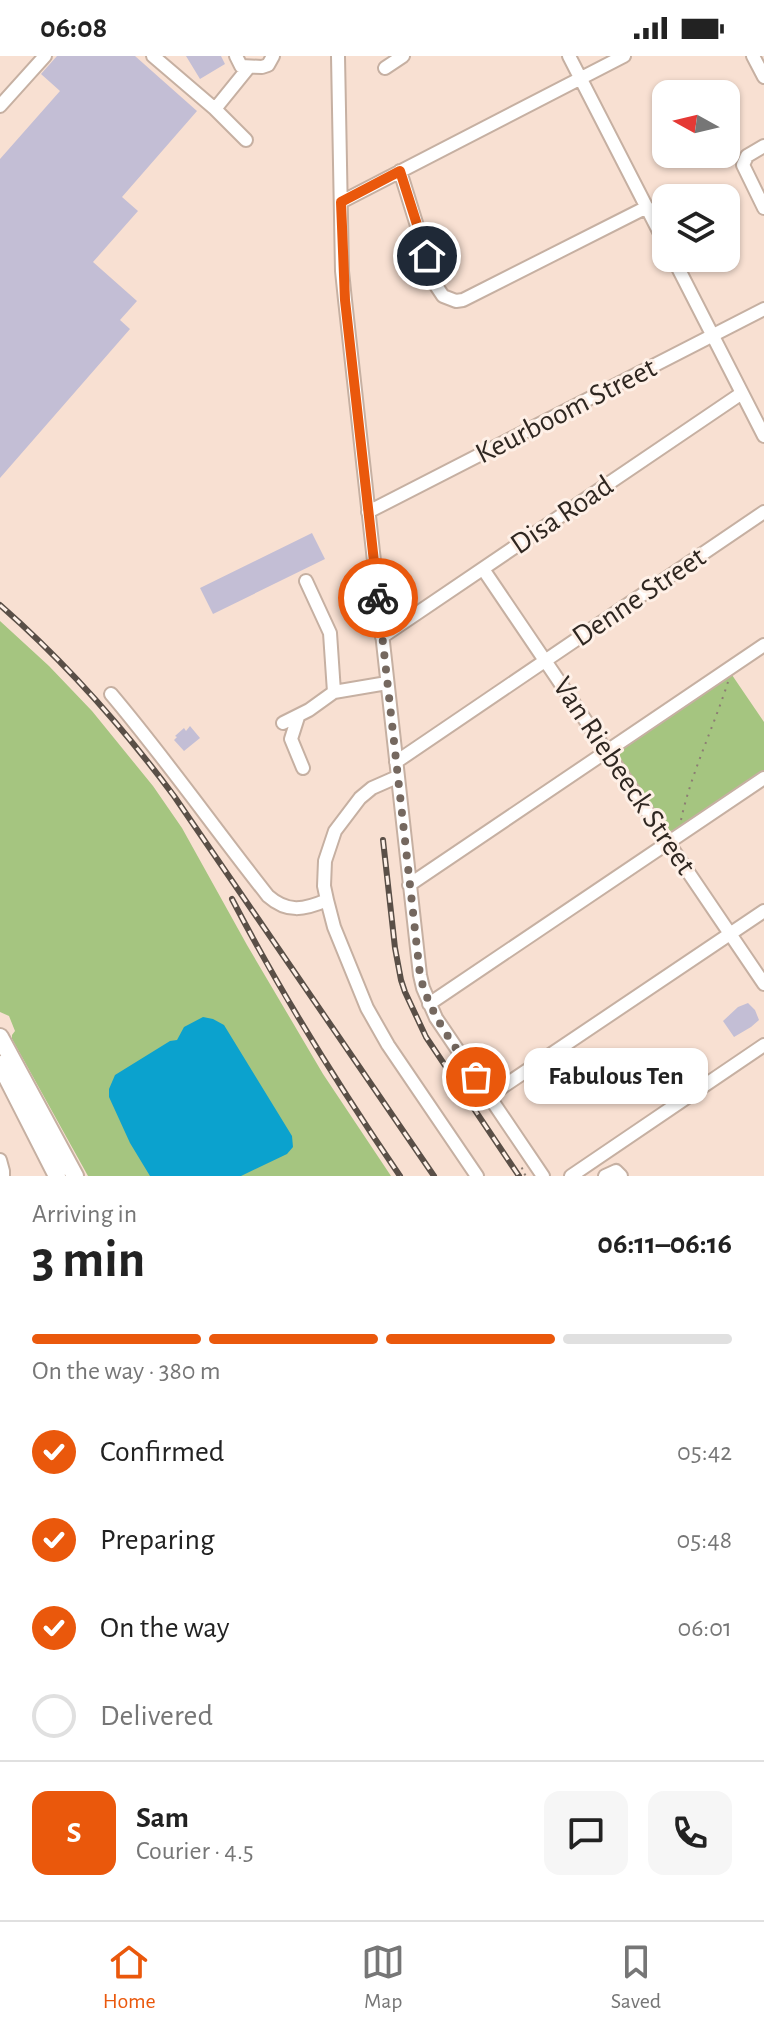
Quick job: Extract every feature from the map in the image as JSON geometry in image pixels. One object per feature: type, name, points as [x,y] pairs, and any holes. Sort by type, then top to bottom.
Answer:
[{"type":"main road","points":[[0,1037],[75,1176]]},
{"type":"main road","points":[[0,1064],[57,1176]]},
{"type":"street","points":[[0,106],[45,56]]},
{"type":"street","points":[[153,56],[246,140]]},
{"type":"street","points":[[236,56],[241,66],[249,67],[268,65],[273,56]]},
{"type":"street","points":[[338,56],[344,286],[420,975],[429,1004],[443,1028],[543,1176]]},
{"type":"street","points":[[385,68],[403,56]]},
{"type":"street","points":[[569,56],[652,217]]},
{"type":"street","points":[[341,202],[624,56]]},
{"type":"street","points":[[753,56],[764,77]]},
{"type":"street","points":[[215,109],[249,67]]},
{"type":"street","points":[[764,146],[747,156],[743,165],[764,208]]},
{"type":"street","points":[[400,171],[435,284],[443,296],[456,301],[478,293],[647,207]]},
{"type":"street","points":[[680,272],[764,436]]},
{"type":"street","name":"Keurboom Street","points":[[368,512],[764,309]]},
{"type":"street","name":"Disa Road","points":[[382,637],[742,393]]},
{"type":"street","name":"Denne Street","points":[[396,762],[764,512]]},
{"type":"street","name":"Van Riebeeck Street","points":[[483,569],[607,751],[673,839],[764,984]]},
{"type":"street","points":[[306,581],[330,633],[334,692]]},
{"type":"street","points":[[409,885],[764,645]]},
{"type":"street","points":[[283,723],[298,717],[334,692],[387,683]]},
{"type":"street","points":[[111,694],[268,896],[290,908],[309,907],[327,900]]},
{"type":"street","points":[[298,717],[291,739],[303,768]]},
{"type":"street","points":[[397,777],[372,788],[360,798],[335,831],[325,861],[324,886],[334,927],[367,1008],[388,1045],[477,1176]]},
{"type":"street","points":[[429,1004],[764,778]]},
{"type":"street","points":[[489,1096],[764,911]]},
{"type":"street","points":[[575,1175],[764,1045]]},
{"type":"street","points":[[0,1160],[3,1176]]},
{"type":"street","points":[[605,1176],[616,1171],[621,1176]]},
{"type":"path","points":[[673,839],[733,666]]},
{"type":"path","points":[[521,1169],[526,1176]]},
{"type":"green space","points":[[0,621],[92,711],[153,786],[182,828],[323,1074],[391,1176],[88,1176],[12,1039],[15,1031],[9,1016],[0,1012]]},
{"type":"green space","points":[[732,675],[764,722],[764,772],[678,830],[670,831],[620,762],[620,750]]},
{"type":"water","points":[[203,1017],[224,1025],[292,1136],[293,1147],[287,1154],[241,1176],[150,1176],[130,1143],[109,1097],[109,1089],[115,1075],[170,1041],[177,1040],[184,1027]]},
{"type":"building","points":[[57,56],[135,56],[197,111],[122,197],[138,211],[93,262],[137,301],[120,320],[130,329],[0,478],[0,159],[60,91],[41,74]]},
{"type":"building","points":[[186,56],[221,56],[225,64],[200,79]]},
{"type":"building","points":[[312,533],[325,559],[213,614],[200,588]]},
{"type":"building","points":[[190,726],[200,738],[184,751],[174,740],[184,728],[186,731]]},
{"type":"building","points":[[748,1003],[759,1020],[734,1037],[723,1021],[738,1007]]},
{"type":"railway","points":[[0,605],[92,696],[174,796],[434,1176]]},
{"type":"railway","points":[[383,840],[395,948],[405,992],[426,1037],[519,1176]]},
{"type":"railway","points":[[232,899],[312,1040],[400,1176]]},
{"type":"way so far","points":[[378,598],[420,975],[436,1018],[476,1077]]},
{"type":"place","name":"Fabulous Ten","points":[[476,1077]]},
{"type":"route","points":[[378,598],[342,271],[341,202],[400,171],[427,256]]}]
